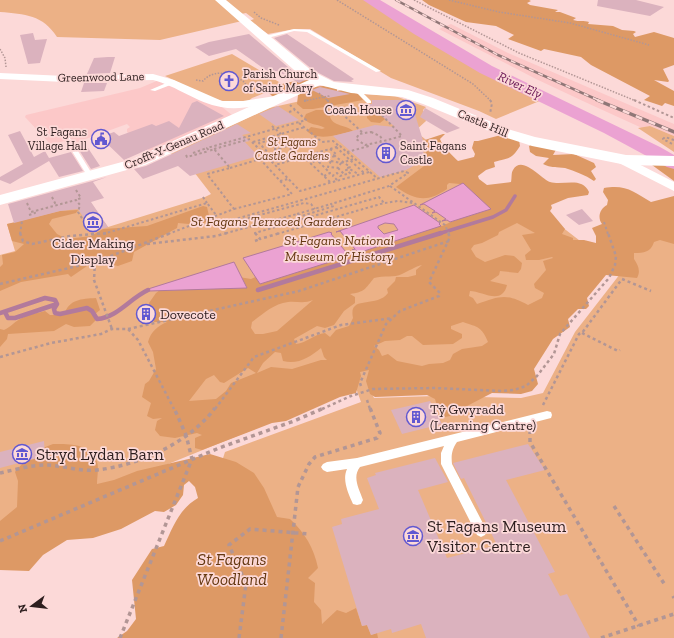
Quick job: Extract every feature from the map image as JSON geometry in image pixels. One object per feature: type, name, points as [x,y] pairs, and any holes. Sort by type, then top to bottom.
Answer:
[{"type":"street","name":"Castle Hill","points":[[220,0],[304,72],[318,80],[341,88],[402,93],[428,101],[532,142],[619,158],[649,161],[674,161]]},
{"type":"street","name":"Greenwood Lane","points":[[4,76],[65,79],[145,76],[159,78],[221,104],[240,116]]},
{"type":"street","name":"Crofft-Y-Genau Road","points":[[0,200],[91,177],[148,159],[240,116],[289,100],[318,80]]},
{"type":"street","name":"Greenwood Lane","points":[[221,104],[289,100]]},
{"type":"street","points":[[619,158],[674,187]]},
{"type":"lane","points":[[264,37],[296,30],[313,32],[378,71]]},
{"type":"lane","points":[[153,90],[171,83]]},
{"type":"lane","points":[[356,90],[369,102]]},
{"type":"lane","points":[[65,135],[91,177]]},
{"type":"lane","points":[[327,467],[357,463],[454,438],[544,411]]},
{"type":"lane","points":[[454,438],[447,447],[445,455],[447,464],[481,531]]},
{"type":"lane","points":[[357,463],[351,469],[349,477],[357,500]]},
{"type":"path","points":[[337,0],[481,90],[492,103],[490,114],[481,123]]},
{"type":"path","points":[[414,0],[519,53],[578,76],[674,118]]},
{"type":"path","points":[[449,0],[499,12],[570,23],[649,45]]},
{"type":"path","points":[[253,11],[261,18],[283,27],[296,30]]},
{"type":"path","points":[[0,49],[5,58],[4,76]]},
{"type":"path","points":[[192,80],[203,81],[208,75],[217,72],[230,75],[242,81],[247,86],[251,96]]},
{"type":"path","points":[[303,102],[329,96],[327,94]]},
{"type":"path","points":[[323,97],[363,133]]},
{"type":"path","points":[[250,139],[214,149],[208,150],[184,155],[187,157],[208,150],[228,142],[306,120],[289,104],[289,100]]},
{"type":"path","points":[[346,152],[376,145],[380,142],[402,136],[369,102]]},
{"type":"path","points":[[289,112],[295,110]]},
{"type":"path","points":[[299,122],[322,142],[333,141],[340,146],[378,179]]},
{"type":"path","points":[[272,126],[281,134]]},
{"type":"path","points":[[252,142],[305,127]]},
{"type":"path","points":[[371,145],[362,144],[356,141],[357,136],[363,133],[371,132],[379,135],[382,139],[380,142]]},
{"type":"path","points":[[248,137],[300,190],[369,172]]},
{"type":"path","points":[[674,140],[665,137],[663,138],[674,145]]},
{"type":"path","points":[[224,138],[228,142]]},
{"type":"path","points":[[279,138],[296,155],[276,161],[259,143],[269,140],[279,138]]},
{"type":"path","points":[[269,140],[275,149]]},
{"type":"path","points":[[279,150],[287,146]]},
{"type":"path","points":[[275,165],[340,146]]},
{"type":"path","points":[[336,147],[364,173]]},
{"type":"path","points":[[214,149],[230,168]]},
{"type":"path","points":[[267,152],[275,149],[279,150],[286,158]]},
{"type":"path","points":[[330,149],[358,174]]},
{"type":"path","points":[[321,152],[331,161],[343,162],[354,159]]},
{"type":"path","points":[[320,161],[323,160],[320,157],[329,154],[332,157],[336,155]]},
{"type":"path","points":[[339,156],[343,154]]},
{"type":"path","points":[[311,155],[316,161]]},
{"type":"path","points":[[303,156],[330,182]]},
{"type":"path","points":[[234,209],[207,174],[267,157]]},
{"type":"path","points":[[0,284],[96,262],[234,209],[292,194],[260,159]]},
{"type":"path","points":[[310,163],[320,161]]},
{"type":"path","points":[[320,161],[329,174]]},
{"type":"path","points":[[328,167],[331,161]]},
{"type":"path","points":[[338,168],[343,162]]},
{"type":"path","points":[[317,170],[328,167],[338,168],[348,177]]},
{"type":"path","points":[[353,169],[357,167]]},
{"type":"path","points":[[324,176],[337,173],[340,176],[350,173],[346,170],[350,168]]},
{"type":"path","points":[[143,245],[216,236],[297,214],[389,186],[408,173],[404,171],[219,226]]},
{"type":"path","points":[[333,175],[337,180]]},
{"type":"path","points":[[280,181],[288,179]]},
{"type":"path","points":[[361,386],[360,382],[386,324],[400,311],[439,296],[440,293],[429,282],[430,277],[435,272],[450,237],[445,225],[389,186]]},
{"type":"path","points":[[29,215],[35,213],[34,211],[82,198],[80,196]]},
{"type":"path","points":[[204,197],[218,224],[227,223],[306,202],[311,204],[315,209]]},
{"type":"path","points":[[260,239],[255,233],[379,197],[384,203]]},
{"type":"path","points":[[53,198],[56,205]]},
{"type":"path","points":[[76,200],[80,205],[79,214],[92,234]]},
{"type":"path","points":[[254,241],[384,203],[398,201],[416,204]]},
{"type":"path","points":[[22,221],[20,236],[24,241],[32,244],[70,236],[115,232],[207,203]]},
{"type":"path","points":[[297,214],[299,216],[334,206],[331,204]]},
{"type":"path","points":[[30,209],[31,212],[34,211]]},
{"type":"path","points":[[317,211],[320,215]]},
{"type":"path","points":[[324,220],[329,226]]},
{"type":"path","points":[[0,541],[192,459],[294,421],[351,396],[373,389],[434,388],[502,391],[514,390],[526,386],[537,376],[554,354],[560,334],[609,278],[615,265],[616,256],[604,222]]},
{"type":"path","points":[[0,357],[50,343],[101,334],[112,329],[128,329],[299,291],[449,241]]},
{"type":"path","points":[[96,262],[94,280],[112,329]]},
{"type":"path","points":[[544,411],[579,334],[582,333],[622,279],[651,291]]},
{"type":"path","points":[[0,473],[44,465],[88,469],[114,468],[140,460],[186,436],[213,411],[254,357],[341,325],[393,318]]},
{"type":"path","points":[[120,638],[192,459],[193,453],[138,340],[128,329]]},
{"type":"path","points":[[582,333],[618,351],[620,350]]},
{"type":"path","points":[[281,638],[297,494],[302,475],[315,457],[377,438],[380,433],[367,400]]},
{"type":"path","points":[[532,427],[529,434],[530,442],[639,626]]},
{"type":"path","points":[[614,506],[665,585]]},
{"type":"path","points":[[239,638],[246,584],[229,545],[250,529],[309,534]]},
{"type":"path","points":[[601,638],[674,614]]},
{"type":"shaded area","points":[[451,24],[508,53],[674,124],[674,136],[650,126],[642,128],[536,79],[439,29]]},
{"type":"shaded area","points":[[159,80],[222,107],[232,115],[151,153],[127,132],[127,129],[130,127],[127,124],[72,144],[67,145],[64,141],[51,145],[25,117],[26,115],[140,88]]},
{"type":"shaded area","points":[[463,183],[491,209],[450,222],[447,220],[442,221],[446,219],[436,212],[432,213],[435,211],[424,204],[420,205]]},
{"type":"shaded area","points":[[414,205],[440,223],[439,224],[441,226],[358,253],[356,250],[352,250],[355,249],[349,242],[346,243],[348,241],[340,231],[336,232]],"holes":[[[385,223],[394,224],[398,230],[384,234],[378,228],[378,226]]]},
{"type":"shaded area","points":[[329,232],[332,233],[331,234],[346,252],[348,252],[349,256],[260,284],[243,258]]},
{"type":"shaded area","points":[[234,262],[247,288],[149,291],[148,289]]},
{"type":"green space","points":[[0,0],[216,0],[242,21],[160,40],[57,37],[46,24],[33,17],[0,12]]},
{"type":"green space","points":[[225,0],[366,0],[454,57],[542,100],[496,119],[479,111],[391,78],[310,29],[295,29],[268,34],[249,21],[254,19],[246,13],[241,14]]},
{"type":"green space","points":[[422,0],[529,0],[531,1],[527,3],[530,5],[558,10],[555,12],[560,12],[576,18],[573,20],[587,21],[589,22],[588,24],[613,26],[622,30],[634,31],[636,32],[633,34],[635,37],[654,32],[674,38],[674,65],[663,69],[669,81],[654,80],[674,91],[674,106],[665,103],[662,106],[644,100],[650,96],[591,65],[581,57],[544,49],[541,51],[508,39],[514,35],[496,26],[466,22],[429,5]]},
{"type":"green space","points":[[232,54],[284,85],[247,101],[230,102],[211,98],[165,76]]},
{"type":"green space","points":[[310,80],[311,87],[323,86],[337,88],[337,91],[342,90],[359,94],[363,100],[313,109],[303,109],[297,104],[298,95],[273,97],[269,93],[277,86],[282,84]]},
{"type":"green space","name":"St Fagans National Museum of History","points":[[363,94],[395,96],[426,107],[423,110],[426,121],[415,131],[496,196],[540,210],[610,264],[516,381],[368,385],[374,398],[435,396],[521,398],[543,393],[575,332],[627,265],[619,250],[674,210],[674,638],[165,638],[225,452],[361,402],[356,388],[0,532],[0,255],[15,251],[7,224],[14,223],[79,186],[108,227],[205,197],[211,194],[194,172],[171,154],[269,108],[323,96]]},
{"type":"green space","points":[[364,107],[369,107],[374,111],[380,112],[385,119],[380,123],[371,122],[367,118],[367,114],[362,111]]},
{"type":"green space","points":[[316,110],[326,110],[331,115],[330,117],[334,122],[353,131],[323,137],[311,134],[307,131],[311,127],[322,129],[325,128],[308,122],[304,118],[306,114]]},
{"type":"green space","points":[[650,126],[674,136],[674,152],[638,128]]},
{"type":"green space","points":[[445,134],[440,139],[441,142],[458,161],[474,157],[475,154],[472,148],[474,141],[501,135],[519,140],[520,146],[512,156],[494,162],[495,167],[486,170],[478,176],[479,179],[487,185],[511,182],[513,170],[517,166],[521,165],[527,166],[550,182],[572,182],[582,184],[589,192],[588,195],[568,198],[551,205],[552,208],[550,211],[565,229],[562,234],[573,238],[573,240],[584,240],[596,243],[596,236],[592,228],[602,224],[600,221],[600,213],[607,205],[608,200],[603,192],[604,188],[624,188],[651,202],[674,196],[674,244],[660,240],[654,242],[651,248],[647,251],[634,253],[634,259],[639,270],[637,278],[606,275],[587,298],[589,306],[586,309],[578,309],[568,319],[570,327],[553,339],[534,369],[538,384],[532,391],[521,394],[492,393],[467,406],[460,414],[445,417],[437,406],[435,399],[427,395],[375,397],[370,394],[366,381],[369,370],[360,372],[361,376],[356,393],[340,397],[286,421],[272,423],[202,450],[195,448],[195,438],[202,435],[197,433],[175,438],[160,436],[155,430],[157,421],[162,418],[153,419],[147,416],[151,403],[142,397],[145,384],[149,381],[156,369],[153,352],[148,342],[155,329],[167,322],[154,322],[149,303],[156,293],[168,284],[239,277],[251,279],[262,274],[341,255],[362,245],[436,225],[442,226],[462,217],[465,187],[460,184],[449,183],[447,185],[447,189],[427,198],[409,195],[396,187],[424,166],[427,145],[425,140]],"holes":[[[517,223],[535,233],[522,235],[531,250],[525,255],[526,260],[553,258],[543,261],[546,270],[534,284],[535,288],[544,293],[542,298],[528,305],[508,297],[492,299],[477,304],[473,298],[469,296],[470,291],[491,296],[501,295],[507,285],[490,281],[499,275],[500,271],[518,273],[521,269],[522,263],[514,256],[505,255],[485,262],[476,257],[471,249],[474,245],[482,243],[498,235],[499,232]],[[422,265],[416,270],[416,275],[396,277],[395,281],[387,289],[388,293],[383,298],[355,306],[353,318],[349,326],[336,330],[330,337],[325,333],[296,344],[294,339],[317,326],[325,328],[334,325],[344,311],[355,303],[355,297],[350,294],[364,289],[374,278],[399,275]],[[313,300],[277,331],[255,334],[251,328],[252,322],[268,310],[278,305],[288,302],[307,302]],[[463,322],[479,328],[484,333],[488,342],[482,346],[462,349],[453,354],[450,360],[443,363],[422,366],[397,361],[388,354],[382,356],[379,350],[374,346],[385,341],[400,340],[407,336],[412,336],[423,345],[453,344],[462,338],[462,334],[451,329],[451,326]],[[321,348],[324,357],[327,360],[321,360],[292,369],[271,367],[257,373],[263,363],[275,352],[281,353],[283,361],[288,362],[299,361]],[[248,368],[256,373],[231,383],[226,391],[216,399],[189,401],[206,379],[214,375],[220,382],[224,383]]]},
{"type":"green space","points":[[534,143],[557,148],[553,155],[574,154],[594,163],[596,167],[591,171],[596,179],[594,181],[569,169],[551,167],[543,164],[549,158],[536,156],[530,152],[529,146]]},
{"type":"green space","points":[[667,163],[674,167],[674,181],[652,165]]},
{"type":"green space","points":[[203,206],[207,207],[210,220],[200,225],[178,223],[177,228],[134,252],[132,261],[118,266],[109,264],[87,266],[71,277],[68,274],[21,282],[0,291],[0,267],[3,264],[2,255],[15,252],[24,244],[12,241],[7,224],[60,211],[78,210],[76,213],[52,219],[49,224],[57,234],[67,239],[91,236],[103,229],[147,226]]},
{"type":"green space","points":[[96,298],[100,310],[95,314],[95,321],[90,326],[74,327],[66,324],[54,331],[8,334],[7,339],[0,347],[0,329],[4,330],[25,317],[45,311],[50,315],[64,315],[72,303]]},
{"type":"green space","name":"St Fagans Woodland","points":[[53,444],[78,446],[89,451],[94,456],[98,464],[97,484],[114,480],[137,471],[210,454],[236,462],[254,473],[264,488],[277,517],[290,519],[308,541],[318,568],[308,578],[315,583],[314,602],[321,610],[322,624],[337,610],[346,613],[356,608],[362,626],[367,625],[371,635],[377,633],[378,638],[117,638],[127,631],[136,619],[132,580],[152,549],[164,546],[181,513],[191,502],[198,498],[195,487],[189,481],[184,485],[183,495],[176,505],[164,512],[155,511],[121,529],[93,538],[67,540],[43,555],[29,571],[0,570],[0,521],[17,507],[18,481],[15,472],[32,455]]},
{"type":"building","points":[[598,0],[636,0],[664,7],[650,16],[597,6]]},
{"type":"building","points":[[33,33],[35,40],[47,39],[40,63],[28,64],[20,35]]},
{"type":"building","points":[[249,34],[305,80],[299,83],[277,71],[270,73],[236,49],[209,56],[195,47],[209,42]]},
{"type":"building","points":[[287,34],[354,79],[351,81],[354,82],[334,81],[313,70],[274,38]]},
{"type":"building","points":[[115,57],[110,73],[87,74],[94,58]]},
{"type":"building","points":[[84,83],[107,83],[104,91],[81,92]]},
{"type":"building","points":[[320,87],[350,94],[328,98],[312,90]]},
{"type":"building","points":[[372,100],[402,100],[414,111],[425,147],[423,148],[424,156],[419,163],[406,170],[380,177],[333,136],[375,125],[395,127],[367,104],[372,104]]},
{"type":"building","points":[[197,101],[224,116],[124,160],[100,137],[114,132],[119,136],[152,124],[156,126],[169,121],[179,128],[192,103]]},
{"type":"building","points":[[278,106],[299,120],[276,126],[259,114]]},
{"type":"building","points":[[425,108],[460,128],[447,133],[420,117]]},
{"type":"building","points":[[237,124],[251,133],[242,135],[250,141],[245,142],[258,156],[190,176],[178,166],[143,179],[134,169],[146,166]]},
{"type":"building","points":[[20,131],[34,157],[45,151],[49,158],[71,152],[83,171],[59,177],[49,161],[10,184],[0,180],[0,177],[23,164],[8,135]]},
{"type":"building","points":[[88,148],[100,166],[91,169],[79,150]]},
{"type":"building","points":[[107,177],[93,182],[104,198],[91,202],[108,227],[93,232],[78,209],[60,211],[14,223],[8,204]]},
{"type":"building","points":[[582,209],[593,221],[579,225],[566,215]]},
{"type":"building","name":"Tŷ Gwyradd (Learning Centre)","points":[[430,401],[442,424],[402,434],[391,410]]},
{"type":"building","name":"Stryd Lydan Barn","points":[[44,441],[45,456],[0,468],[0,452]]},
{"type":"building","name":"St Fagans Museum Visitor Centre","points":[[528,444],[545,470],[506,480],[555,572],[548,574],[560,596],[567,594],[590,638],[426,638],[421,624],[392,633],[391,629],[371,635],[367,625],[362,626],[332,527],[342,524],[341,519],[379,509],[367,478],[376,475],[375,473],[435,458],[448,482],[418,490],[447,558],[497,545],[464,478],[461,479],[453,463]]},
{"type":"waterway","name":"River Ely","points":[[370,0],[469,60],[611,129],[674,163]]},
{"type":"waterway","points":[[438,234],[493,217],[506,210],[515,196]]},
{"type":"waterway","points":[[258,290],[441,233]]},
{"type":"waterway","points":[[57,304],[54,309],[55,313],[60,314],[87,308],[92,311],[97,319],[104,318],[111,315],[148,290]]},
{"type":"waterway","points":[[0,313],[45,298],[55,300],[57,304]]},
{"type":"waterway","points":[[5,312],[8,318],[15,318],[57,304]]},
{"type":"railway","points":[[396,0],[498,55],[600,101]]},
{"type":"railway","points":[[597,100],[674,132]]},
{"type":"place","name":"Parish Church of Saint Mary","points":[[229,81]]},
{"type":"place","name":"Coach House","points":[[406,110]]},
{"type":"place","name":"St Fagans Village Hall","points":[[101,139]]},
{"type":"place","name":"Saint Fagans Castle","points":[[386,153]]},
{"type":"place","name":"Cider Making Display","points":[[93,222]]},
{"type":"place","name":"Dovecote","points":[[146,314]]},
{"type":"place","name":"Tŷ Gwyradd (Learning Centre)","points":[[416,417]]},
{"type":"place","name":"Stryd Lydan Barn","points":[[22,454]]},
{"type":"place","name":"St Fagans Museum Visitor Centre","points":[[413,536]]},
{"type":"park label","name":"St Fagans Castle Gardens","points":[[292,149]]},
{"type":"park label","name":"St Fagans Terraced Gardens","points":[[271,221]]}]
